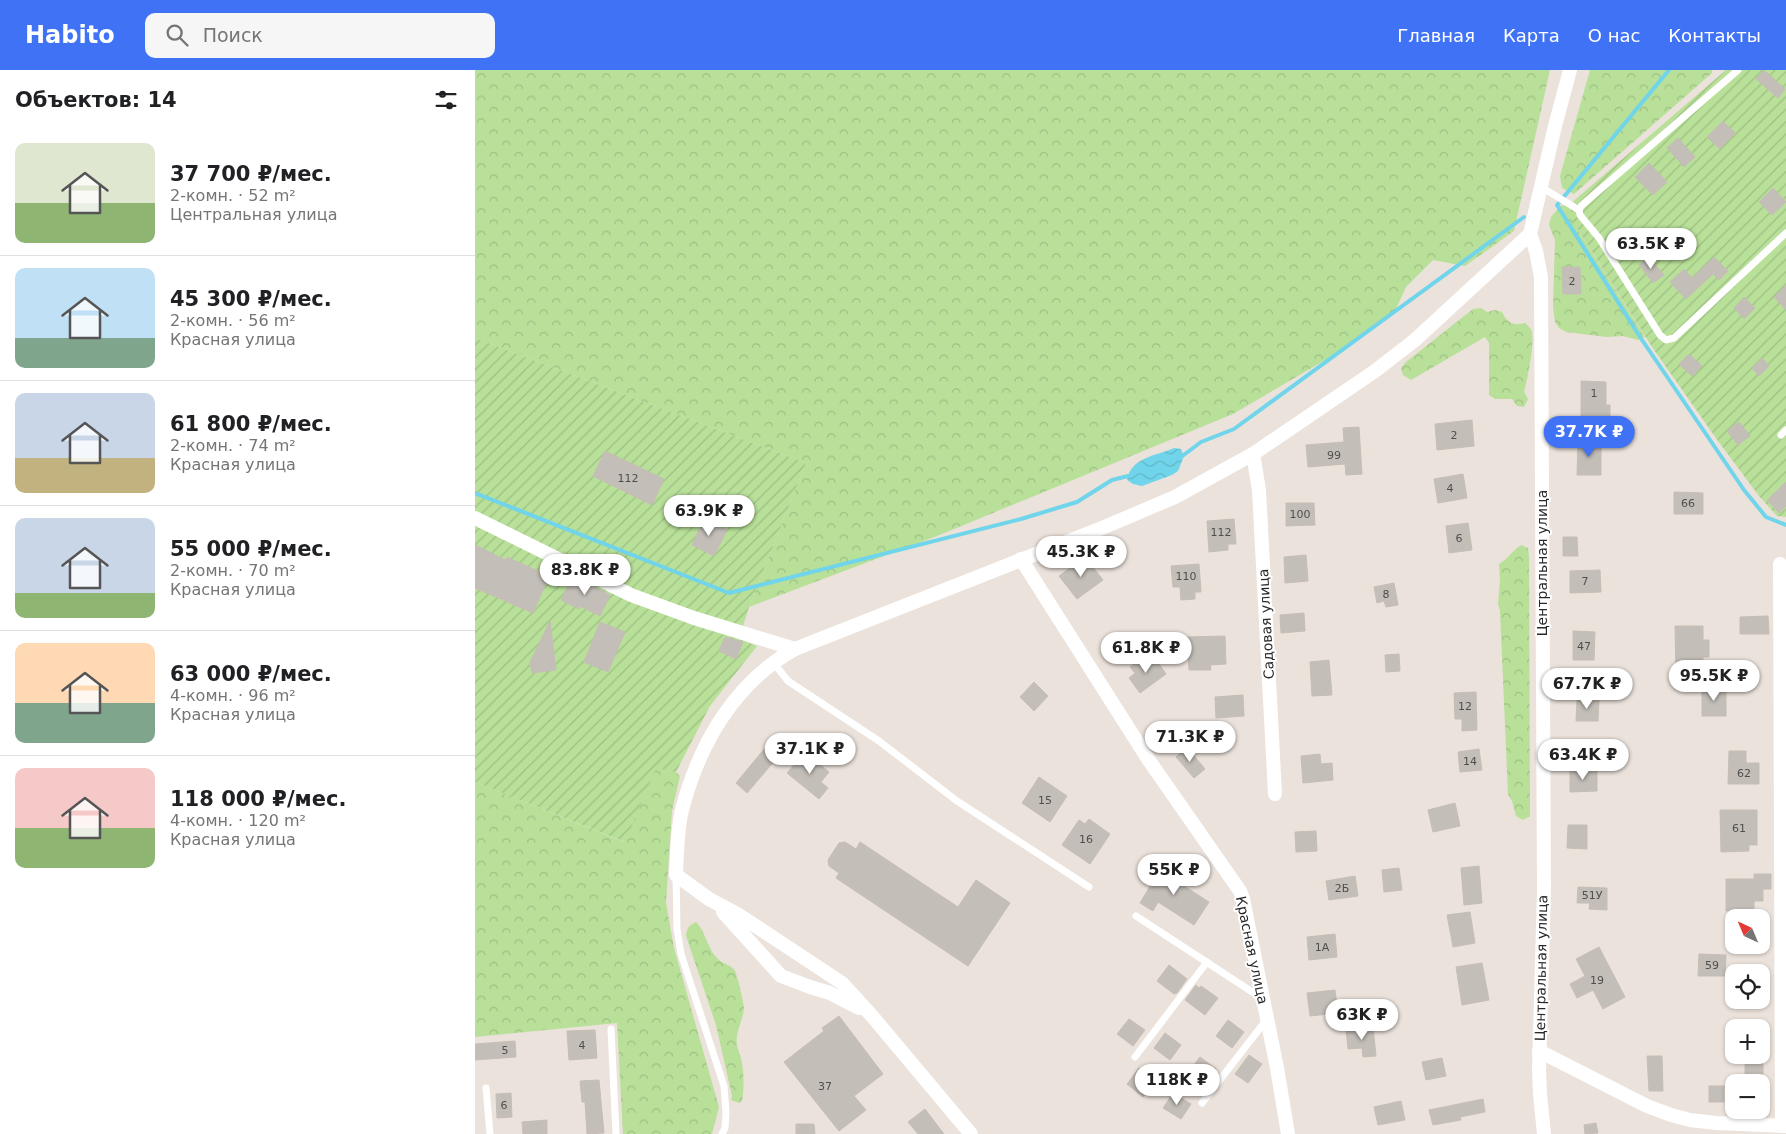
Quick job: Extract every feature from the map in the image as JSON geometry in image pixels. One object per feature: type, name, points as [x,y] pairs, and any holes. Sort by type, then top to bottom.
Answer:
[{"type":"street","points":[[872,1016],[830,993],[781,976],[733,922],[709,899],[676,875],[682,811],[691,780],[723,713],[757,676],[773,662],[795,649],[1175,497],[1253,454],[1375,371],[1415,340],[1530,234],[1570,70]]},
{"type":"street","name":"Центральная улица","points":[[1530,234],[1536,251],[1541,277],[1543,890],[1539,1051],[1540,1094],[1544,1134]]},
{"type":"street","name":"Садовая улица","points":[[1253,454],[1259,490],[1275,794]]},
{"type":"street","points":[[475,518],[631,595],[694,618],[795,649]]},
{"type":"street","name":"Красная улица","points":[[1021,559],[1149,759],[1236,883],[1243,899],[1288,1134]]},
{"type":"street","points":[[1539,1051],[1647,1106],[1671,1115],[1690,1120],[1717,1123],[1784,1126],[1780,564]]},
{"type":"street","points":[[709,899],[739,915],[842,983],[971,1134]]},
{"type":"lane","points":[[1579,210],[1738,70]]},
{"type":"lane","points":[[1541,187],[1579,210],[1580,215],[1599,238],[1660,335],[1666,340],[1674,338],[1786,233]]},
{"type":"lane","points":[[773,662],[789,681],[879,741],[957,801],[1089,887]]},
{"type":"lane","points":[[676,875],[677,928],[681,954],[724,1086],[725,1132]]},
{"type":"lane","points":[[1136,916],[1263,999]]},
{"type":"lane","points":[[1135,1057],[1207,962]]},
{"type":"lane","points":[[1202,1103],[1267,1019]]},
{"type":"lane","points":[[611,1029],[616,1134]]},
{"type":"lane","points":[[486,1088],[490,1134]]},
{"type":"green space","points":[[475,70],[1550,70],[1514,231],[1465,266],[1433,260],[1406,287],[1395,311],[1356,342],[1233,414],[937,536],[749,607],[806,463],[475,338]]},
{"type":"green space","points":[[1590,70],[1712,70],[1712,73],[1574,194],[1562,188],[1560,176]]},
{"type":"green space","points":[[1726,70],[1786,70],[1786,517],[1777,516],[1759,496],[1718,441],[1652,347],[1572,220],[1570,204]]},
{"type":"green space","points":[[1561,205],[1568,206],[1573,213],[1578,230],[1645,337],[1638,340],[1623,336],[1607,337],[1566,332],[1559,328],[1555,322],[1553,307],[1555,240],[1549,225],[1551,217]]},
{"type":"green space","points":[[1481,308],[1487,312],[1495,310],[1502,312],[1511,323],[1525,323],[1531,329],[1532,350],[1524,392],[1528,399],[1524,407],[1517,406],[1512,399],[1495,399],[1489,395],[1489,343],[1485,337],[1411,380],[1403,375],[1401,368],[1406,362],[1473,309]]},
{"type":"green space","points":[[475,338],[806,463],[749,607],[739,639],[757,646],[710,706],[676,772],[656,768],[625,842],[475,782]]},
{"type":"green space","points":[[1521,545],[1528,548],[1529,556],[1530,816],[1523,820],[1516,816],[1508,794],[1500,611],[1498,604],[1499,564]]},
{"type":"green space","points":[[656,767],[676,772],[680,776],[672,811],[666,903],[674,948],[719,1107],[712,1134],[623,1134],[617,1023],[475,1037],[475,782],[624,842]]},
{"type":"green space","points":[[696,922],[714,954],[719,960],[732,967],[735,971],[740,989],[744,1008],[737,1040],[737,1047],[743,1067],[743,1093],[742,1101],[739,1103],[731,1100],[732,1096],[716,1025],[686,936],[688,928]]},
{"type":"water","points":[[1174,448],[1181,449],[1184,456],[1178,471],[1142,486],[1127,480],[1133,466],[1145,458]]},
{"type":"building","points":[[1764,70],[1785,89],[1778,98],[1756,79]]},
{"type":"building","points":[[1723,121],[1735,133],[1720,149],[1707,137]]},
{"type":"building","points":[[1678,138],[1695,157],[1684,167],[1667,148]]},
{"type":"building","points":[[1649,163],[1667,182],[1653,195],[1635,177]]},
{"type":"building","points":[[1773,188],[1786,202],[1772,215],[1759,202]]},
{"type":"building","points":[[1649,257],[1664,275],[1653,283],[1639,265]]},
{"type":"building","points":[[1714,257],[1728,271],[1719,280],[1713,274],[1686,299],[1670,282],[1684,269],[1692,278]]},
{"type":"building","points":[[1562,267],[1580,267],[1581,294],[1563,294]]},
{"type":"building","points":[[1786,285],[1786,310],[1774,297]]},
{"type":"building","points":[[1744,297],[1755,308],[1744,319],[1734,308]]},
{"type":"building","points":[[1689,354],[1702,366],[1692,376],[1679,364]]},
{"type":"building","points":[[1762,358],[1769,366],[1759,376],[1752,368]]},
{"type":"building","points":[[1581,381],[1606,382],[1606,405],[1610,405],[1610,416],[1581,416]]},
{"type":"building","points":[[1472,420],[1474,446],[1437,450],[1435,424]]},
{"type":"building","points":[[1739,422],[1750,436],[1738,445],[1727,431]]},
{"type":"building","points":[[1359,427],[1362,474],[1346,475],[1345,464],[1308,467],[1306,445],[1344,442],[1343,428]]},
{"type":"building","points":[[1578,441],[1601,441],[1601,475],[1577,475]]},
{"type":"building","points":[[605,451],[664,479],[652,505],[593,476]]},
{"type":"building","points":[[1463,474],[1467,498],[1438,503],[1434,479]]},
{"type":"building","points":[[1786,482],[1786,506],[1779,513],[1767,500]]},
{"type":"building","points":[[1674,492],[1703,493],[1703,514],[1674,514]]},
{"type":"building","points":[[1286,503],[1314,503],[1315,525],[1286,526]]},
{"type":"building","points":[[704,519],[727,530],[714,556],[692,545]]},
{"type":"building","points":[[1234,519],[1236,544],[1228,544],[1228,550],[1209,552],[1207,521]]},
{"type":"building","points":[[1468,523],[1472,550],[1449,553],[1446,526]]},
{"type":"building","points":[[1563,537],[1577,537],[1578,556],[1563,556]]},
{"type":"building","points":[[475,545],[506,560],[507,557],[549,576],[533,613],[475,588]]},
{"type":"building","points":[[1306,555],[1308,581],[1285,583],[1284,557]]},
{"type":"building","points":[[1085,557],[1103,580],[1077,599],[1059,576]]},
{"type":"building","points":[[1199,564],[1201,592],[1195,592],[1195,599],[1181,600],[1180,587],[1173,587],[1171,566]]},
{"type":"building","points":[[1600,570],[1601,592],[1570,593],[1570,571]]},
{"type":"building","points":[[573,576],[610,595],[600,616],[580,606],[579,609],[561,600]]},
{"type":"building","points":[[1394,583],[1398,605],[1386,607],[1384,601],[1377,603],[1374,587]]},
{"type":"building","points":[[1304,613],[1305,631],[1281,633],[1280,615]]},
{"type":"building","points":[[1768,616],[1769,634],[1740,634],[1740,617]]},
{"type":"building","points":[[550,621],[556,670],[532,673],[530,662]]},
{"type":"building","points":[[600,622],[625,632],[608,672],[584,662]]},
{"type":"building","points":[[1675,626],[1703,626],[1703,640],[1709,640],[1709,657],[1703,657],[1703,673],[1676,674]]},
{"type":"building","points":[[1573,631],[1595,632],[1594,660],[1573,660]]},
{"type":"building","points":[[1225,636],[1226,664],[1210,665],[1211,670],[1189,670],[1187,637]]},
{"type":"building","points":[[725,637],[743,642],[736,659],[719,651]]},
{"type":"building","points":[[1399,654],[1400,671],[1386,672],[1385,655]]},
{"type":"building","points":[[1143,658],[1147,664],[1155,658],[1166,674],[1140,693],[1129,678],[1135,673],[1130,667]]},
{"type":"building","points":[[1329,660],[1332,695],[1312,696],[1310,662]]},
{"type":"building","points":[[1034,682],[1048,696],[1034,711],[1020,697]]},
{"type":"building","points":[[1702,689],[1726,689],[1726,716],[1702,716]]},
{"type":"building","points":[[1476,692],[1477,730],[1462,731],[1462,719],[1455,719],[1454,693]]},
{"type":"building","points":[[1243,695],[1244,716],[1216,718],[1215,697]]},
{"type":"building","points":[[1577,699],[1599,700],[1598,721],[1576,721]]},
{"type":"building","points":[[1187,747],[1205,769],[1194,778],[1176,757]]},
{"type":"building","points":[[765,748],[777,758],[747,793],[736,783]]},
{"type":"building","points":[[1479,749],[1482,770],[1460,772],[1458,752]]},
{"type":"building","points":[[1729,751],[1746,751],[1746,763],[1759,763],[1759,784],[1728,784]]},
{"type":"building","points":[[805,752],[829,772],[821,782],[828,788],[819,799],[787,773]]},
{"type":"building","points":[[1320,754],[1321,764],[1332,763],[1333,780],[1303,783],[1301,756]]},
{"type":"building","points":[[1597,770],[1597,791],[1570,792],[1570,771]]},
{"type":"building","points":[[1039,777],[1067,796],[1050,822],[1022,803]]},
{"type":"building","points":[[1455,803],[1460,826],[1433,832],[1428,810]]},
{"type":"building","points":[[1720,810],[1757,810],[1757,845],[1749,845],[1749,851],[1721,852]]},
{"type":"building","points":[[1089,819],[1110,834],[1090,864],[1062,845],[1079,820],[1085,824]]},
{"type":"building","points":[[1568,825],[1587,825],[1587,849],[1567,848]]},
{"type":"building","points":[[1316,831],[1317,851],[1296,852],[1295,832]]},
{"type":"building","points":[[845,842],[856,849],[860,842],[958,907],[976,880],[1010,903],[968,966],[836,878],[839,873],[829,866],[828,860],[839,843]]},
{"type":"building","points":[[1164,863],[1178,871],[1173,879],[1209,902],[1194,925],[1158,902],[1153,911],[1140,903]]},
{"type":"building","points":[[1479,866],[1482,903],[1464,905],[1461,868]]},
{"type":"building","points":[[1399,868],[1402,890],[1384,892],[1382,870]]},
{"type":"building","points":[[1754,874],[1771,874],[1771,889],[1763,889],[1763,901],[1754,901],[1754,909],[1726,909],[1726,879],[1754,879]]},
{"type":"building","points":[[1355,876],[1358,896],[1329,900],[1326,881]]},
{"type":"building","points":[[1578,887],[1607,888],[1607,910],[1589,909],[1590,903],[1577,903]]},
{"type":"building","points":[[1470,912],[1475,943],[1453,947],[1447,915]]},
{"type":"building","points":[[1335,934],[1337,957],[1309,960],[1307,937]]},
{"type":"building","points":[[1599,947],[1625,997],[1603,1009],[1593,990],[1577,998],[1570,984],[1585,976],[1576,959]]},
{"type":"building","points":[[1699,954],[1726,955],[1725,976],[1698,976]]},
{"type":"building","points":[[1482,963],[1489,1000],[1462,1005],[1456,967]]},
{"type":"building","points":[[1169,965],[1187,979],[1177,993],[1174,994],[1157,981]]},
{"type":"building","points":[[1196,985],[1199,988],[1201,986],[1218,998],[1205,1015],[1185,1000]]},
{"type":"building","points":[[1335,990],[1338,1013],[1310,1016],[1307,993]]},
{"type":"building","points":[[839,1016],[883,1074],[854,1096],[866,1110],[839,1131],[784,1062],[824,1031],[822,1028]]},
{"type":"building","points":[[1129,1019],[1145,1030],[1133,1046],[1117,1034]]},
{"type":"building","points":[[1228,1020],[1244,1032],[1232,1048],[1216,1036]]},
{"type":"building","points":[[1373,1027],[1376,1056],[1363,1057],[1362,1048],[1348,1049],[1346,1029]]},
{"type":"building","points":[[595,1030],[597,1058],[569,1060],[567,1031]]},
{"type":"building","points":[[1165,1033],[1181,1045],[1170,1060],[1154,1048]]},
{"type":"building","points":[[515,1041],[516,1057],[475,1060],[475,1044]]},
{"type":"building","points":[[1249,1055],[1262,1064],[1248,1083],[1235,1074]]},
{"type":"building","points":[[1647,1056],[1662,1056],[1663,1091],[1649,1091]]},
{"type":"building","points":[[1200,1057],[1216,1069],[1204,1085],[1188,1073]]},
{"type":"building","points":[[1442,1058],[1446,1076],[1426,1080],[1422,1062]]},
{"type":"building","points":[[1745,1064],[1763,1064],[1763,1074],[1745,1074]]},
{"type":"building","points":[[1139,1068],[1155,1081],[1143,1097],[1127,1084]]},
{"type":"building","points":[[599,1080],[604,1133],[587,1134],[585,1102],[582,1102],[580,1081]]},
{"type":"building","points":[[1709,1086],[1724,1086],[1724,1102],[1709,1102]]},
{"type":"building","points":[[511,1093],[512,1117],[497,1118],[496,1094]]},
{"type":"building","points":[[1173,1093],[1191,1104],[1181,1119],[1163,1108]]},
{"type":"building","points":[[1483,1099],[1485,1112],[1460,1117],[1461,1120],[1433,1125],[1429,1110]]},
{"type":"building","points":[[1401,1101],[1405,1120],[1378,1125],[1374,1107]]},
{"type":"building","points":[[925,1109],[944,1134],[918,1134],[908,1122]]},
{"type":"building","points":[[547,1120],[547,1134],[523,1134],[522,1122]]},
{"type":"building","points":[[1596,1123],[1598,1133],[1585,1134],[1584,1125]]},
{"type":"building","points":[[796,1124],[814,1124],[815,1134],[796,1134]]},
{"type":"waterway","points":[[1669,70],[1557,205],[1640,337],[1744,490],[1766,517],[1786,525]]},
{"type":"waterway","points":[[1181,457],[1201,442],[1234,429],[1524,217]]},
{"type":"waterway","points":[[475,493],[729,593],[1021,519],[1077,502],[1112,480],[1132,475]]}]
